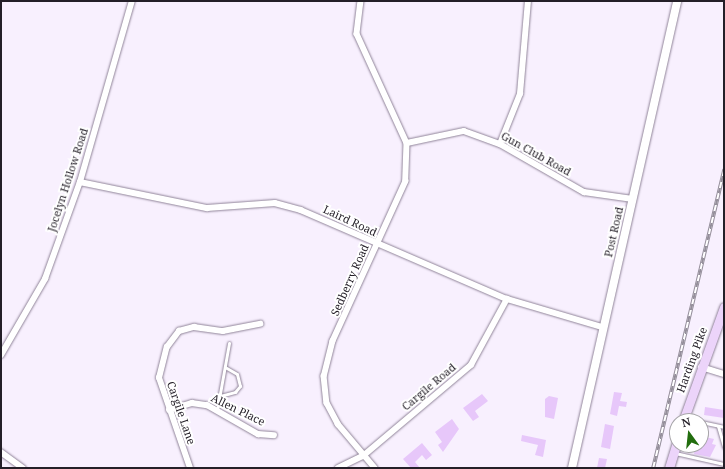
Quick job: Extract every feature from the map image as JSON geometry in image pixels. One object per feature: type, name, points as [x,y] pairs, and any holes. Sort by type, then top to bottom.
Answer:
[{"type":"main road","name":"Harding Pike","points":[[686,413],[701,367],[724,307]]},
{"type":"main road","points":[[669,468],[673,453]]},
{"type":"street","name":"Jocelyn Hollow Road","points":[[1,355],[45,279],[80,182],[132,1]]},
{"type":"street","name":"Sedberry Road","points":[[361,1],[358,34],[407,144],[406,182],[333,342],[324,376],[327,402],[363,456],[375,468]]},
{"type":"street","points":[[500,144],[520,94],[528,1]]},
{"type":"street","name":"Post Road","points":[[572,468],[602,326],[633,199],[677,1]]},
{"type":"street","name":"Gun Club Road","points":[[407,144],[435,135],[464,131],[500,144],[584,192],[633,199]]},
{"type":"street","name":"Laird Road","points":[[80,182],[207,208],[274,203],[301,210],[377,245],[507,299],[602,326]]},
{"type":"street","name":"Cargile Road","points":[[338,468],[363,456],[471,365],[507,299]]},
{"type":"street","name":"Cargile Lane","points":[[190,468],[159,378],[166,347],[179,331],[194,327],[242,330],[260,324]]},
{"type":"street","points":[[701,367],[724,374]]},
{"type":"street","name":"Allen Place","points":[[169,410],[192,404],[207,404],[258,434],[274,435]]},
{"type":"street","points":[[1,452],[23,468]]},
{"type":"lane","points":[[217,410],[229,343]]},
{"type":"lane","points":[[220,396],[235,392],[240,386],[237,374],[225,367]]},
{"type":"lane","points":[[709,424],[724,427]]},
{"type":"lane","points":[[718,426],[724,447]]},
{"type":"lane","points":[[673,453],[724,464]]},
{"type":"building","points":[[614,392],[622,393],[620,401],[627,402],[626,407],[619,406],[617,416],[610,414]]},
{"type":"building","points":[[482,394],[488,401],[475,411],[479,417],[473,421],[463,408]]},
{"type":"building","points":[[549,396],[558,398],[554,419],[545,417],[545,399]]},
{"type":"building","points":[[705,407],[724,410],[724,418],[709,416],[709,413],[704,413]]},
{"type":"building","points":[[452,419],[459,429],[443,452],[438,445],[442,442],[435,432]]},
{"type":"building","points":[[605,424],[614,426],[610,449],[601,447]]},
{"type":"building","points":[[522,435],[546,440],[543,457],[535,455],[538,445],[521,441]]},
{"type":"building","points":[[709,438],[714,439],[712,444],[716,445],[710,457],[694,454],[709,453]]},
{"type":"building","points":[[422,443],[432,455],[426,460],[422,455],[415,462],[420,468],[411,468],[403,459]]},
{"type":"building","points":[[599,458],[607,459],[605,468],[597,468]]},
{"type":"railway","points":[[653,468],[724,169]]}]
